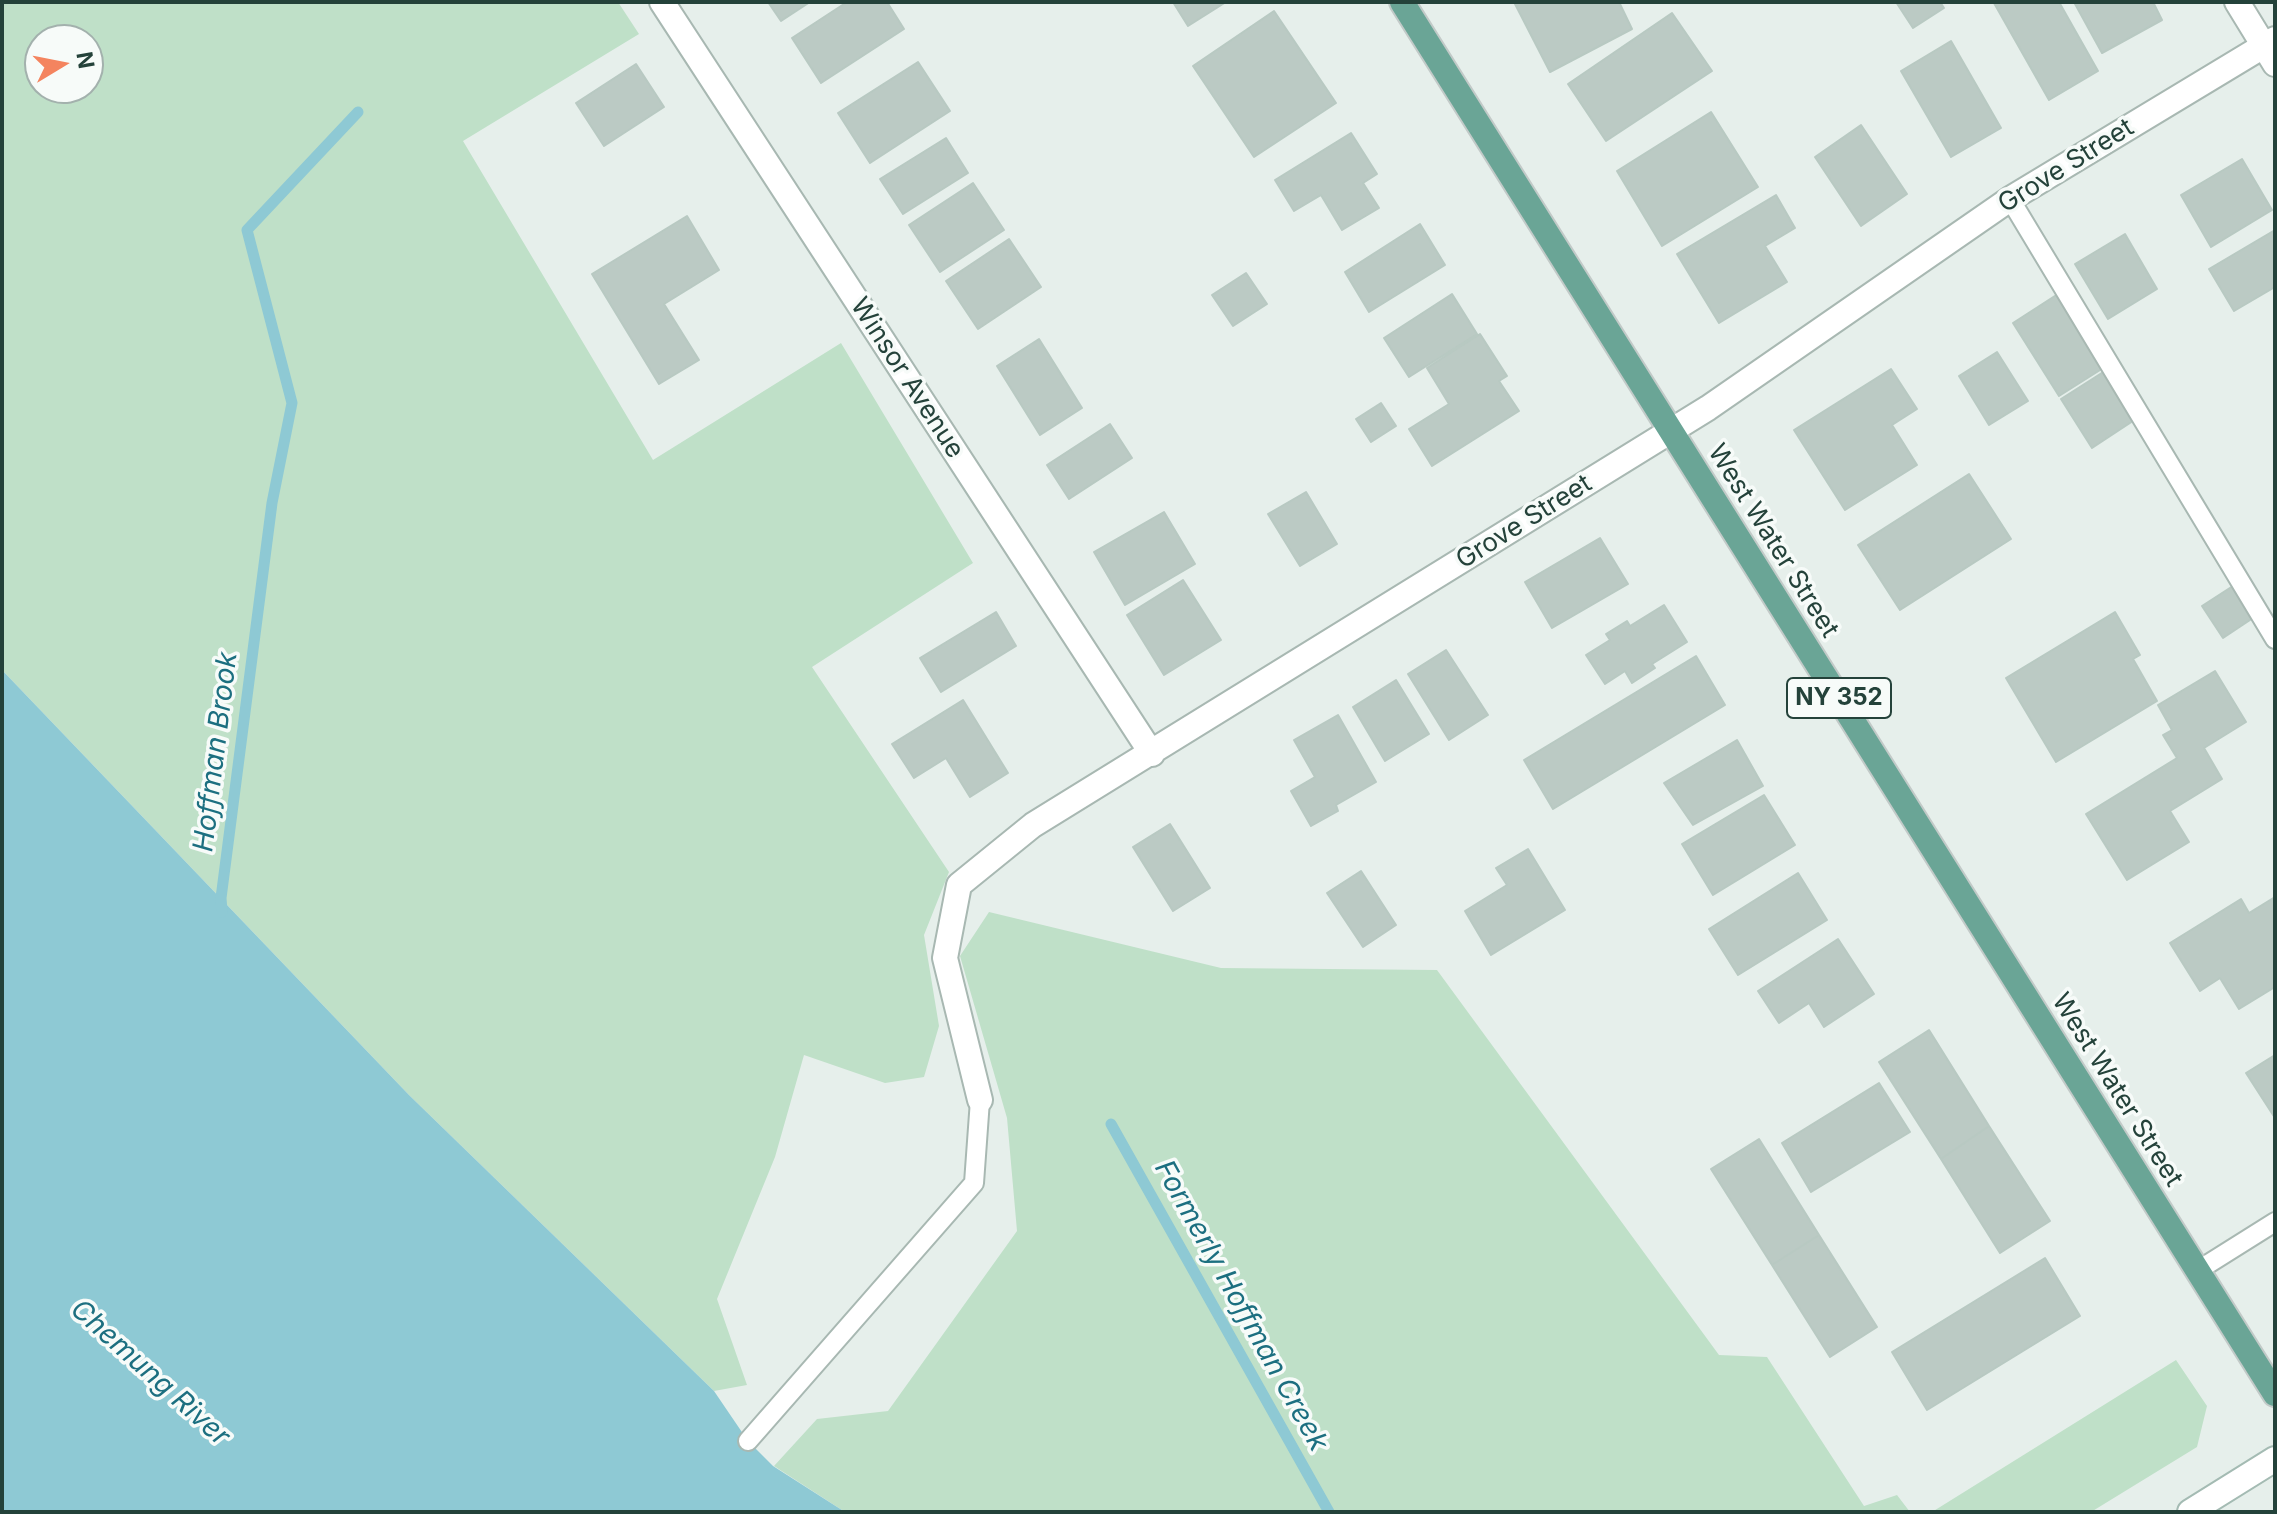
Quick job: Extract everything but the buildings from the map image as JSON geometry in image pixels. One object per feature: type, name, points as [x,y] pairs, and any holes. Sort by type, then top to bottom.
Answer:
[{"type":"main road","name":"West Water Street","points":[[1402,2],[2275,1394]]},
{"type":"street","name":"Winsor Avenue","points":[[662,2],[1152,754]]},
{"type":"street","points":[[2237,2],[2271,50]]},
{"type":"street","name":"Grove Street","points":[[980,1100],[945,958],[959,885],[1033,825],[1711,406],[2010,199],[2271,50]]},
{"type":"street","points":[[2190,1512],[2275,1459]]},
{"type":"lane","points":[[2010,199],[2275,639]]},
{"type":"lane","points":[[748,1441],[974,1183],[980,1100]]},
{"type":"lane","points":[[2197,1271],[2275,1222]]},
{"type":"green space","points":[[2,2],[618,2],[639,34],[463,141],[653,460],[841,343],[973,563],[812,667],[949,872],[924,935],[939,1026],[924,1077],[885,1083],[804,1055],[775,1157],[717,1299],[747,1385],[714,1391],[409,1095],[2,670]]},
{"type":"green space","points":[[989,912],[1221,968],[1437,970],[1719,1355],[1767,1357],[1864,1506],[1897,1495],[1910,1512],[845,1512],[774,1466],[817,1419],[888,1411],[1017,1231],[1007,1118],[960,956]]},
{"type":"green space","points":[[2176,1360],[2207,1406],[2197,1447],[2091,1512],[1932,1512]]},
{"type":"water","name":"Chemung River","points":[[2,670],[409,1095],[714,1391],[748,1441],[773,1466],[845,1512],[2,1512]]},
{"type":"waterway","name":"Hoffman Brook","points":[[222,912],[221,898],[272,503],[292,403],[247,230],[358,112]]},
{"type":"waterway","name":"Formerly Hoffman Creek","points":[[1111,1124],[1329,1512]]}]
